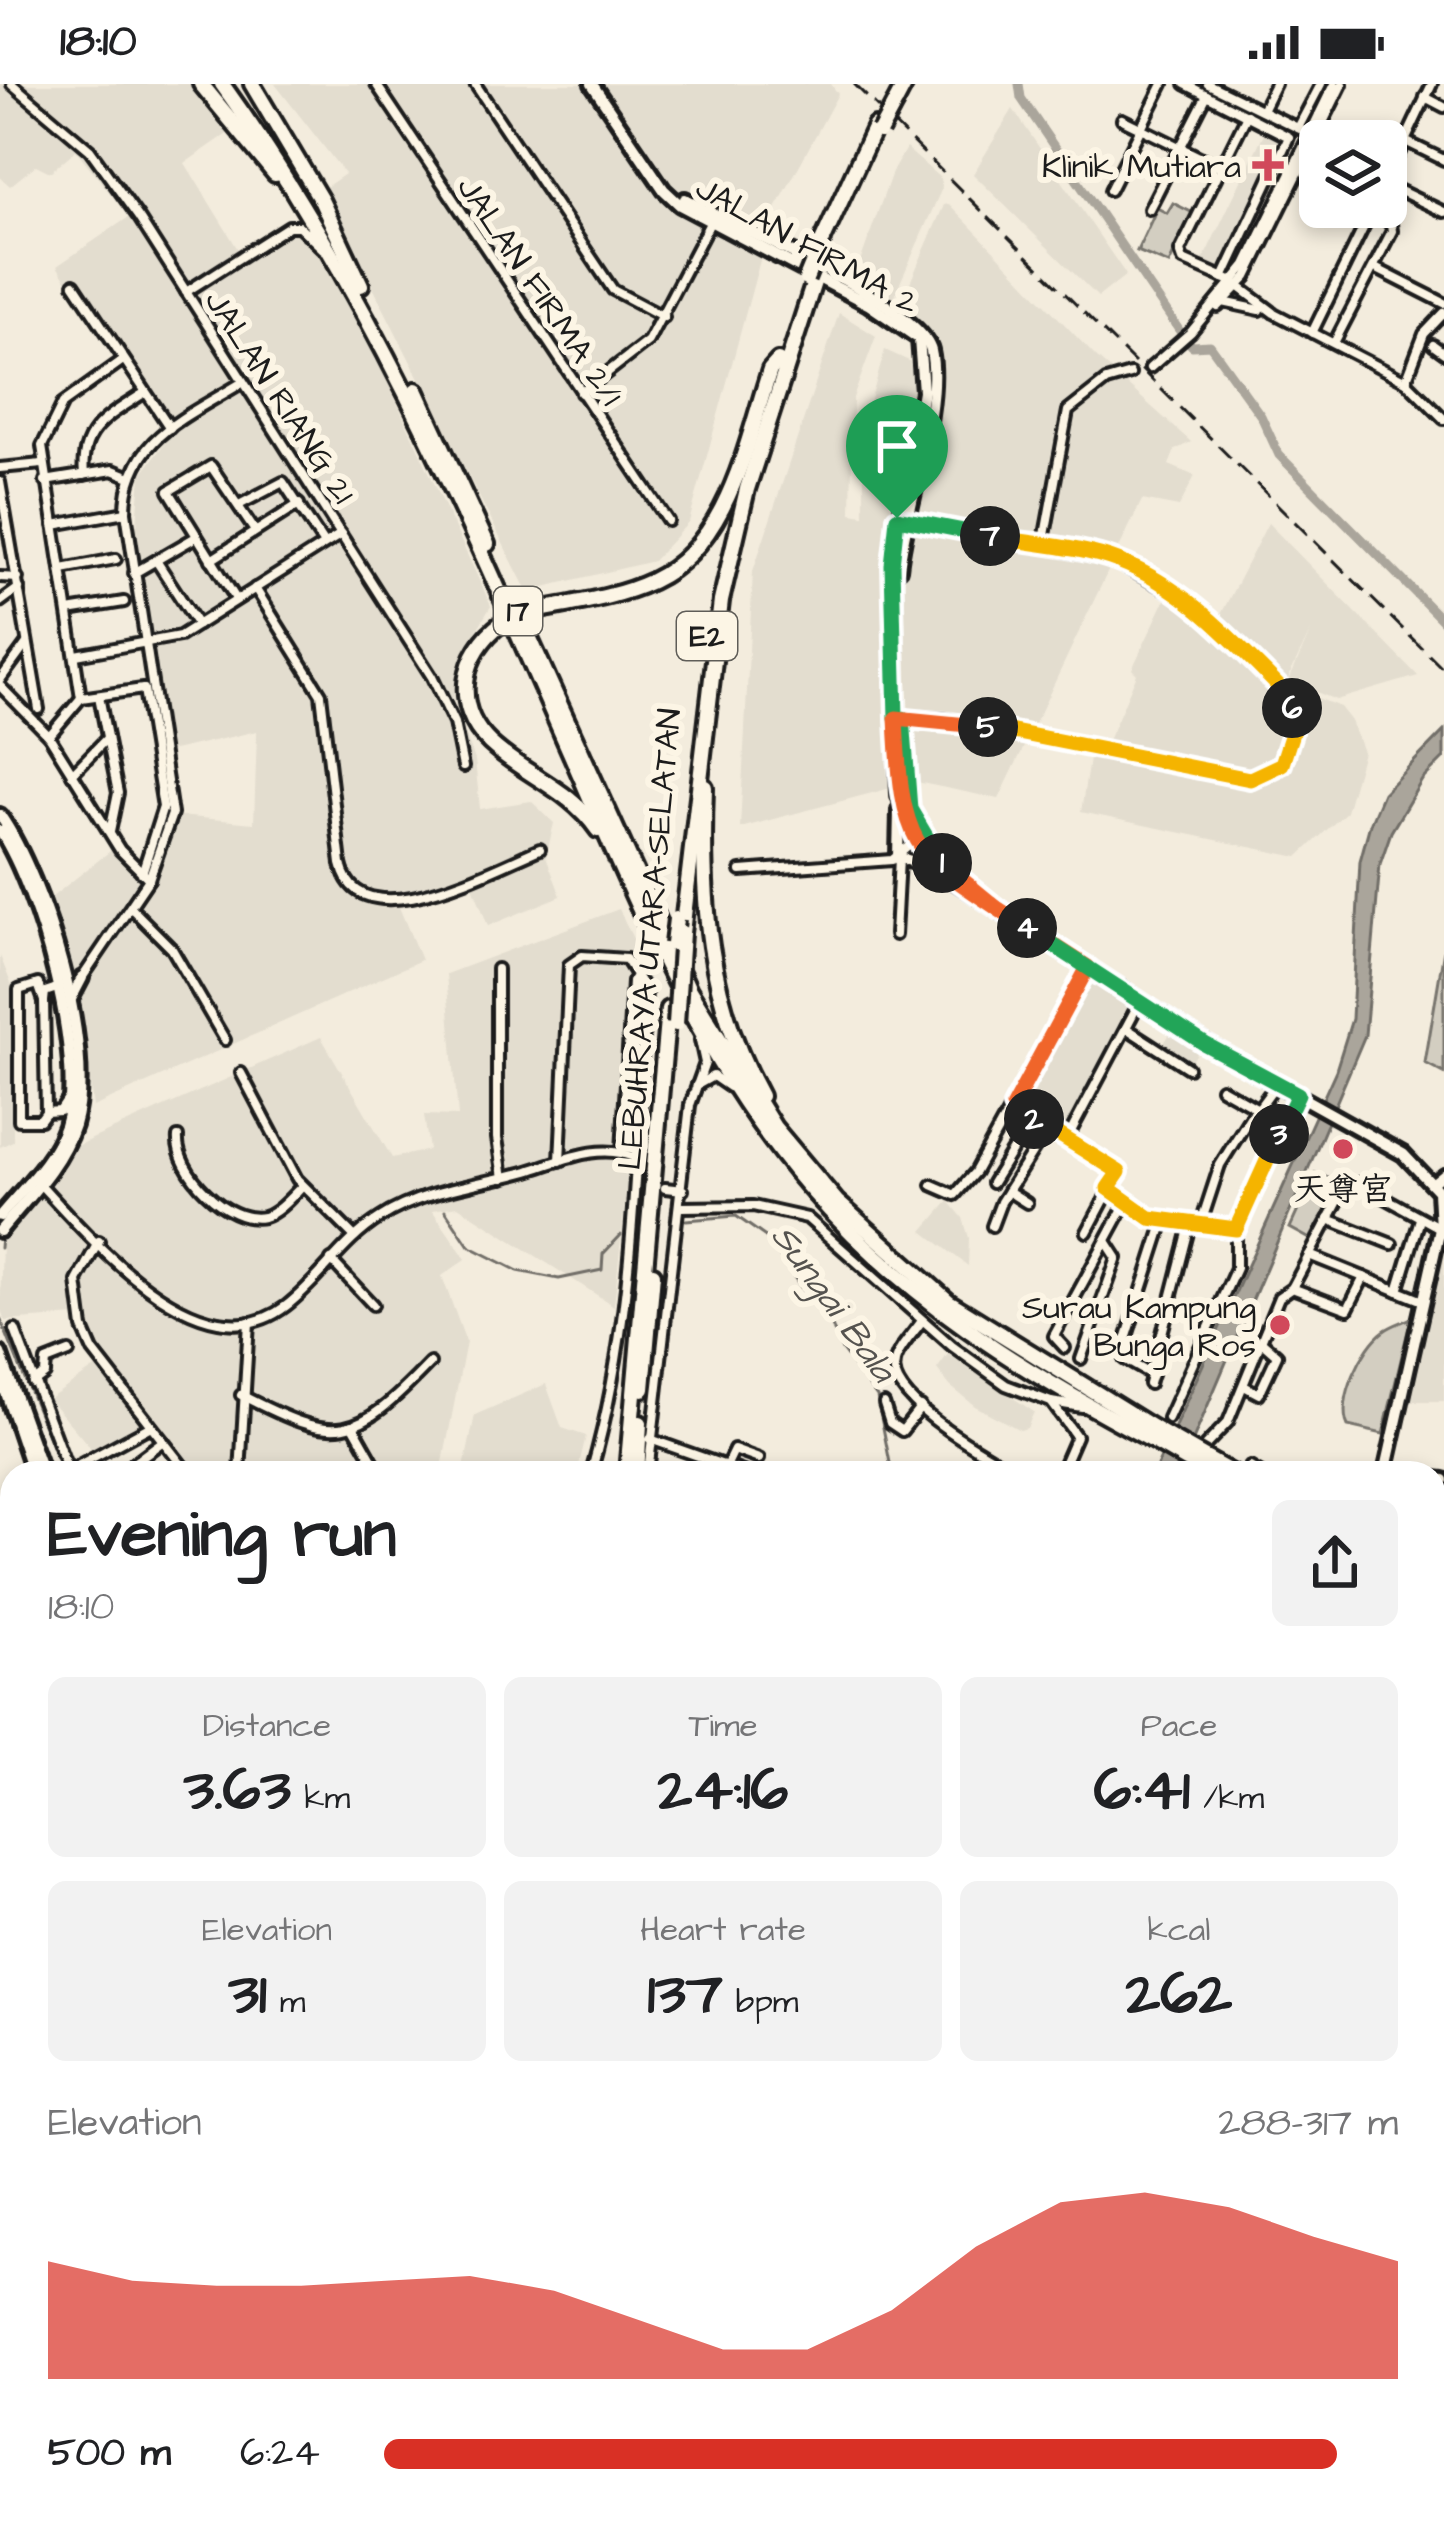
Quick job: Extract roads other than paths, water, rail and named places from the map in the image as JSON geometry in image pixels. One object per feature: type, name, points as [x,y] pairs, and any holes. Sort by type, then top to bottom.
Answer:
[{"type":"highway","points":[[201,84],[307,208]]},
{"type":"highway","name":"17","points":[[222,84],[332,249],[404,384],[634,898],[694,1022],[739,1097],[810,1190],[942,1313],[1089,1408],[1150,1433]]},
{"type":"highway","name":"17","points":[[234,84],[307,191],[425,408],[689,990],[740,1079],[837,1202],[935,1291],[1192,1461]]},
{"type":"highway","points":[[251,84],[321,200],[362,287]]},
{"type":"highway","name":"LEBUHRAYA UTARA–SELATAN","points":[[638,1461],[704,651],[740,489],[778,361],[819,259],[897,92]]},
{"type":"highway","name":"LEBUHRAYA UTARA–SELATAN","points":[[628,1461],[668,1009],[706,699],[722,598],[747,489],[810,280]]},
{"type":"highway","points":[[634,898],[581,808],[555,784],[494,747],[472,717],[465,684],[470,663],[482,640],[502,623],[639,587],[695,549],[718,518],[778,361]]},
{"type":"highway","points":[[706,699],[706,936],[738,1052],[782,1137]]},
{"type":"main road","name":"JALAN FIRMA 2","points":[[596,84],[669,185],[712,219],[890,304],[925,337],[932,380],[892,565],[905,784],[918,838],[997,908]]},
{"type":"main road","name":"JALAN FIRMA 2","points":[[900,718],[899,795],[918,838],[940,870],[997,908]]},
{"type":"main road","points":[[899,795],[898,857],[940,870]]},
{"type":"main road","points":[[0,815],[45,900],[52,987],[69,1010]]},
{"type":"main road","points":[[2,840],[37,907],[72,1093],[62,1134],[36,1180]]},
{"type":"main road","points":[[997,908],[1140,1001],[1439,1178],[1440,1228],[1388,1461]]},
{"type":"main road","points":[[52,987],[82,978]]},
{"type":"main road","points":[[1,1225],[69,1137],[78,1106],[80,1073],[70,994],[82,978]]},
{"type":"main road","points":[[0,1353],[39,1461]]},
{"type":"main road","points":[[0,1375],[29,1461]]},
{"type":"street","name":"JALAN RIANG 21","points":[[12,84],[90,150],[186,292],[440,689],[454,723],[463,767]]},
{"type":"street","name":"JALAN FIRMA 2/1","points":[[376,84],[668,521]]},
{"type":"street","points":[[475,84],[619,297],[664,317]]},
{"type":"street","points":[[1110,190],[1163,84]]},
{"type":"street","points":[[1185,84],[1289,137],[1269,190],[1223,278]]},
{"type":"street","points":[[1208,84],[1229,89],[1298,128],[1321,84]]},
{"type":"street","points":[[1262,110],[1275,84]]},
{"type":"street","points":[[1324,120],[1338,84]]},
{"type":"street","points":[[1318,120],[1338,84]]},
{"type":"street","points":[[1407,138],[1432,84]]},
{"type":"street","points":[[1149,209],[1207,95]]},
{"type":"street","points":[[1425,98],[1444,106]]},
{"type":"street","points":[[1247,115],[1180,251],[1183,260],[1235,284],[1267,310],[1406,381],[1442,420]]},
{"type":"street","points":[[1122,119],[1220,167]]},
{"type":"street","points":[[1407,143],[1444,160]]},
{"type":"street","points":[[1150,368],[1222,302],[1235,284],[1299,157]]},
{"type":"street","points":[[1191,332],[1250,270],[1299,171]]},
{"type":"street","points":[[1269,190],[1286,184]]},
{"type":"street","points":[[1269,190],[1274,208]]},
{"type":"street","points":[[1407,194],[1444,212]]},
{"type":"street","points":[[581,393],[642,348],[664,317],[712,219]]},
{"type":"street","points":[[186,292],[290,226],[299,226],[324,250],[332,249]]},
{"type":"street","points":[[1312,333],[1364,228]]},
{"type":"street","points":[[1334,343],[1393,228]]},
{"type":"street","points":[[1375,268],[1444,303]]},
{"type":"street","points":[[1250,270],[1253,299]]},
{"type":"street","points":[[74,284],[170,428]]},
{"type":"street","points":[[1222,302],[1267,310]]},
{"type":"street","points":[[1406,381],[1424,334],[1444,313]]},
{"type":"street","points":[[1433,345],[1444,353]]},
{"type":"street","points":[[81,698],[42,446],[56,412],[123,360]]},
{"type":"street","points":[[1042,546],[1068,411],[1106,381],[1130,374]]},
{"type":"street","points":[[82,978],[132,909],[146,876],[163,807],[126,512],[128,476],[138,458],[170,428],[243,382]]},
{"type":"street","points":[[84,475],[83,448],[92,430],[144,393]]},
{"type":"street","points":[[0,467],[42,464]]},
{"type":"street","points":[[236,599],[171,489],[211,466],[255,531]]},
{"type":"street","points":[[45,482],[116,470],[128,476]]},
{"type":"street","points":[[0,482],[39,709]]},
{"type":"street","points":[[239,506],[283,482],[324,544]]},
{"type":"street","points":[[211,560],[299,504]]},
{"type":"street","points":[[55,525],[126,512]]},
{"type":"street","points":[[900,718],[943,719],[1250,779],[1282,764],[1292,733],[1289,701],[1204,611],[1119,561],[902,519]]},
{"type":"street","points":[[76,655],[180,635],[341,534]]},
{"type":"street","points":[[134,573],[196,537]]},
{"type":"street","points":[[62,569],[116,559]]},
{"type":"street","points":[[158,562],[198,625]]},
{"type":"street","points":[[0,577],[19,583]]},
{"type":"street","points":[[0,602],[19,583]]},
{"type":"street","points":[[255,588],[321,694],[341,864],[355,892],[373,900],[401,900],[540,848]]},
{"type":"street","points":[[68,611],[124,602]]},
{"type":"street","points":[[29,642],[0,683],[49,736],[109,834],[146,876]]},
{"type":"street","points":[[49,736],[81,698],[147,688]]},
{"type":"street","points":[[99,696],[118,793],[109,834]]},
{"type":"street","points":[[72,774],[107,738]]},
{"type":"street","points":[[741,871],[898,857],[918,838]]},
{"type":"street","points":[[895,935],[898,857]]},
{"type":"street","points":[[132,909],[172,949],[225,1040]]},
{"type":"street","points":[[560,1161],[568,965],[582,956],[626,959],[646,991],[622,1349],[594,1461]]},
{"type":"street","points":[[932,1185],[958,1194],[1013,1106],[1088,967]]},
{"type":"street","points":[[497,969],[496,1138],[503,1178]]},
{"type":"street","points":[[622,1151],[632,982],[638,973]]},
{"type":"street","points":[[52,987],[46,1112],[40,1120],[15,1117],[20,990],[52,987]]},
{"type":"street","points":[[1066,1139],[1140,1001]]},
{"type":"street","points":[[649,1461],[696,1086],[706,1057],[694,1022]]},
{"type":"street","points":[[1126,1028],[1188,1068]]},
{"type":"street","points":[[241,1073],[302,1186],[355,1237]]},
{"type":"street","points":[[696,1086],[707,1077],[717,1077],[739,1097]]},
{"type":"street","points":[[1165,1221],[1124,1359],[1150,1380],[1195,1225],[1220,1165],[1276,1083]]},
{"type":"street","points":[[1221,1088],[1257,1109]]},
{"type":"street","points":[[46,1112],[60,1111],[72,1093]]},
{"type":"street","points":[[1168,1418],[1235,1268],[1236,1229],[1298,1094]]},
{"type":"street","points":[[1013,1106],[1119,1172],[1087,1232]]},
{"type":"street","points":[[992,1183],[1031,1118]]},
{"type":"street","points":[[992,1226],[1048,1128]]},
{"type":"street","points":[[178,1137],[177,1149],[196,1180],[224,1205],[248,1217],[266,1216],[302,1186]]},
{"type":"street","points":[[36,1180],[185,1314],[217,1324],[249,1322],[288,1304],[355,1237],[399,1207],[560,1161],[622,1151],[635,1158]]},
{"type":"street","points":[[1204,1461],[1205,1446],[1224,1429],[1244,1386],[1279,1297],[1292,1288],[1345,1187],[1354,1183],[1440,1228]]},
{"type":"street","points":[[633,1186],[646,1188]]},
{"type":"street","points":[[665,1189],[683,1190]]},
{"type":"street","points":[[1111,1190],[1126,1203],[1165,1221],[1236,1229]]},
{"type":"street","points":[[1008,1191],[1028,1203]]},
{"type":"street","points":[[1065,1348],[1054,1336],[1126,1203]]},
{"type":"street","points":[[682,1207],[753,1206],[807,1218],[921,1322],[1006,1384],[1051,1402],[1089,1408]]},
{"type":"street","points":[[1328,1219],[1392,1244]]},
{"type":"street","points":[[1398,1291],[1420,1219]]},
{"type":"street","points":[[1082,1359],[1118,1254],[1106,1240]]},
{"type":"street","points":[[99,1241],[77,1281],[83,1328],[100,1361],[179,1461]]},
{"type":"street","points":[[1309,1255],[1423,1301]]},
{"type":"street","points":[[331,1260],[373,1305]]},
{"type":"street","points":[[1292,1288],[1348,1310],[1364,1277]]},
{"type":"street","points":[[939,1336],[942,1313]]},
{"type":"street","points":[[240,1461],[249,1322]]},
{"type":"street","points":[[921,1322],[894,1368],[937,1425],[998,1461]]},
{"type":"street","points":[[15,1330],[64,1461]]},
{"type":"street","points":[[1244,1386],[1259,1394],[1277,1355],[1261,1341]]},
{"type":"street","points":[[33,1383],[45,1374],[46,1361],[69,1352]]},
{"type":"street","points":[[241,1395],[311,1429],[354,1427],[430,1363]]},
{"type":"street","points":[[1051,1402],[1074,1427],[1064,1461]]},
{"type":"street","points":[[884,1404],[890,1423],[902,1431],[921,1407]]},
{"type":"street","points":[[88,1461],[151,1426]]},
{"type":"street","points":[[354,1427],[373,1461]]},
{"type":"street","points":[[650,1439],[703,1461]]},
{"type":"street","points":[[136,1461],[163,1441]]},
{"type":"street","points":[[728,1461],[734,1450],[759,1459]]},
{"type":"waterway","points":[[1019,84],[1021,98],[1179,330],[1192,346],[1210,345],[1261,416],[1279,455],[1444,622]]},
{"type":"waterway","points":[[445,1210],[469,1246],[518,1271],[559,1279],[602,1270],[603,1254],[621,1235]]},
{"type":"waterway","name":"Sungai Bala","points":[[686,1220],[736,1216],[767,1238],[810,1300],[828,1316],[842,1350],[877,1397],[890,1461]]},
{"type":"waterway","points":[[0,1248],[1,1235]]},
{"type":"waterway","points":[[0,1318],[58,1461]]},
{"type":"railway","points":[[854,84],[1444,670]]},
{"type":"place","name":"Klinik Mutiara","points":[[1268,165]]},
{"type":"place","name":"天尊宫","points":[[1343,1149]]},
{"type":"place","name":"Surau Kampung Bunga Ros","points":[[1280,1325]]}]
